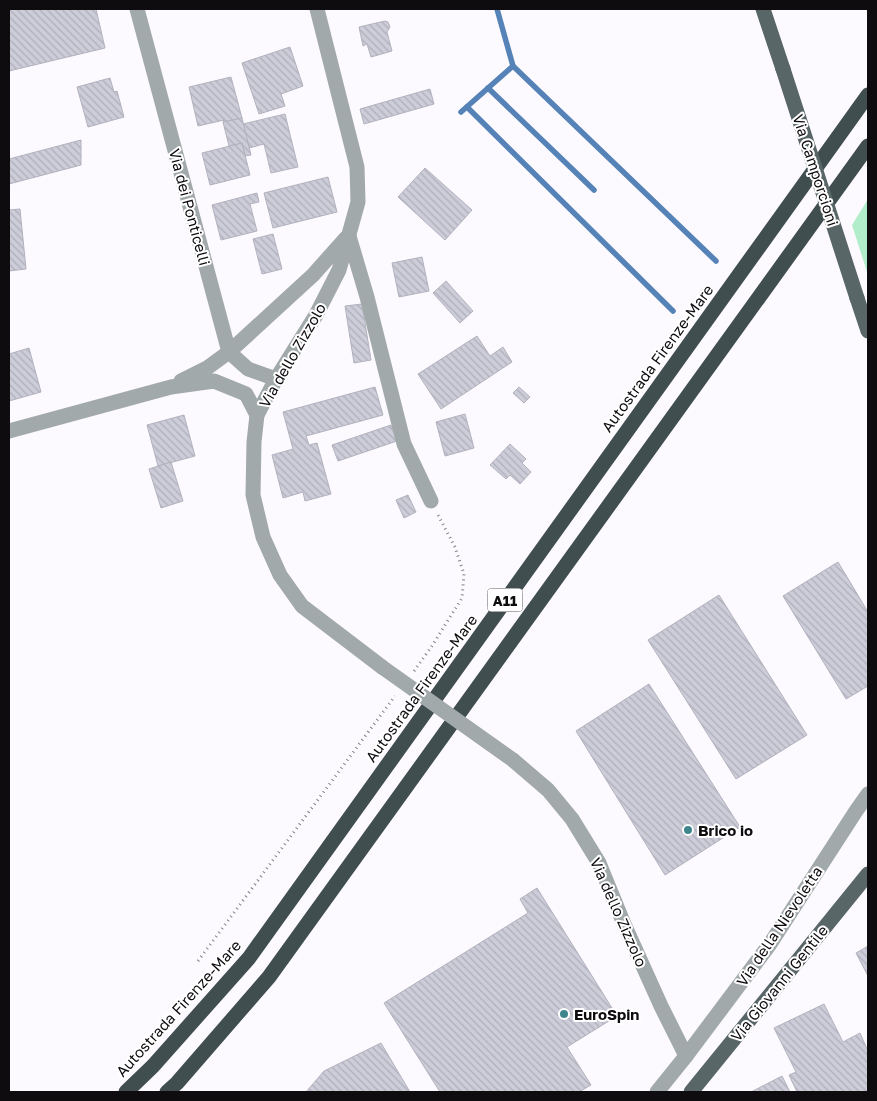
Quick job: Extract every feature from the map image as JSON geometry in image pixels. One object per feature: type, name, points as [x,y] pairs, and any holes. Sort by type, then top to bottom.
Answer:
[{"type":"highway","name":"Autostrada Firenze-Mare","points":[[126,1092],[152,1066],[249,958],[868,95]]},
{"type":"highway","name":"A11","points":[[167,1092],[269,976],[868,146]]},
{"type":"main road","name":"Via Camporcioni","points":[[763,9],[868,331]]},
{"type":"main road","name":"Via Giovanni Gentile","points":[[691,1092],[868,874]]},
{"type":"street","name":"Via dei Ponticelli","points":[[137,9],[229,352]]},
{"type":"street","name":"Via dello Zizzolo","points":[[317,9],[357,167],[358,202],[339,270],[316,315],[257,415],[254,442],[253,495],[263,537],[280,575],[302,606],[382,667],[513,760],[548,790],[572,819],[600,863],[632,943],[686,1056]]},
{"type":"street","points":[[171,387],[207,368],[229,352],[313,275],[349,236]]},
{"type":"street","points":[[349,236],[368,298],[404,444],[431,501]]},
{"type":"street","points":[[229,352],[248,369],[276,380]]},
{"type":"street","points":[[9,431],[171,387],[214,381],[246,394],[257,415]]},
{"type":"street","name":"Via della Nievoletta","points":[[657,1092],[770,944],[868,794]]},
{"type":"path","points":[[409,678],[432,646],[462,598],[464,574],[455,547],[431,501]]},
{"type":"path","points":[[198,961],[397,693]]},
{"type":"green space","points":[[868,199],[868,275],[852,225]]},
{"type":"building","points":[[9,9],[96,9],[105,48],[9,71]]},
{"type":"building","points":[[388,22],[390,27],[387,32],[392,51],[371,57],[367,44],[363,46],[359,27]]},
{"type":"building","points":[[290,47],[303,86],[281,94],[285,106],[259,114],[242,63]]},
{"type":"building","points":[[231,77],[242,118],[198,126],[189,87]]},
{"type":"building","points":[[110,78],[114,92],[117,91],[124,117],[88,127],[77,87]]},
{"type":"building","points":[[430,89],[434,104],[364,124],[360,109]]},
{"type":"building","points":[[285,114],[298,167],[271,173],[264,144],[249,148],[243,124]]},
{"type":"building","points":[[242,118],[251,155],[245,156],[242,143],[229,146],[223,122]]},
{"type":"building","points":[[81,140],[81,165],[9,184],[9,159]]},
{"type":"building","points":[[242,143],[250,175],[210,185],[202,153]]},
{"type":"building","points":[[425,168],[472,210],[445,240],[398,197]]},
{"type":"building","points":[[328,177],[337,212],[273,228],[264,193]]},
{"type":"building","points":[[257,193],[259,202],[250,204],[257,231],[221,240],[212,205]]},
{"type":"building","points":[[20,209],[26,269],[9,271],[9,210]]},
{"type":"building","points":[[273,234],[282,269],[262,274],[253,239]]},
{"type":"building","points":[[422,257],[429,291],[399,297],[392,263]]},
{"type":"building","points":[[446,281],[473,311],[460,323],[433,293]]},
{"type":"building","points":[[362,304],[371,360],[354,363],[345,306]]},
{"type":"building","points":[[477,336],[490,356],[503,347],[512,362],[441,409],[418,374]]},
{"type":"building","points":[[29,348],[41,392],[9,401],[9,354]]},
{"type":"building","points":[[375,387],[383,415],[306,436],[309,445],[317,443],[331,494],[305,501],[303,492],[283,498],[272,455],[293,449],[283,412]]},
{"type":"building","points":[[519,387],[530,397],[524,403],[513,393]]},
{"type":"building","points":[[465,414],[474,448],[445,456],[436,422]]},
{"type":"building","points":[[184,415],[195,456],[158,466],[147,425]]},
{"type":"building","points":[[391,425],[397,441],[338,461],[332,445]]},
{"type":"building","points":[[510,444],[526,459],[522,463],[531,472],[520,484],[510,475],[506,479],[490,465]]},
{"type":"building","points":[[171,462],[183,501],[161,508],[149,469]]},
{"type":"building","points":[[408,495],[416,512],[404,518],[396,500]]},
{"type":"building","points":[[838,562],[868,612],[868,686],[846,699],[783,596]]},
{"type":"building","points":[[719,595],[807,735],[736,779],[648,640]]},
{"type":"building","points":[[649,684],[740,827],[665,875],[576,731]]},
{"type":"building","points":[[537,888],[617,1016],[567,1047],[591,1085],[579,1092],[440,1092],[384,1003],[528,913],[520,899]]},
{"type":"building","points":[[868,946],[868,976],[856,953]]},
{"type":"building","points":[[824,1004],[843,1042],[860,1033],[868,1051],[868,1092],[797,1092],[789,1075],[796,1072],[774,1028]]},
{"type":"building","points":[[381,1043],[410,1092],[306,1092],[324,1071]]},
{"type":"building","points":[[782,1076],[790,1092],[751,1092]]},
{"type":"waterway","points":[[497,9],[513,66]]},
{"type":"waterway","points":[[461,112],[513,66],[716,261]]},
{"type":"waterway","points":[[488,88],[594,190]]},
{"type":"waterway","points":[[467,107],[673,311]]},
{"type":"place","name":"Brico io","points":[[688,830]]},
{"type":"place","name":"EuroSpin","points":[[564,1014]]}]
